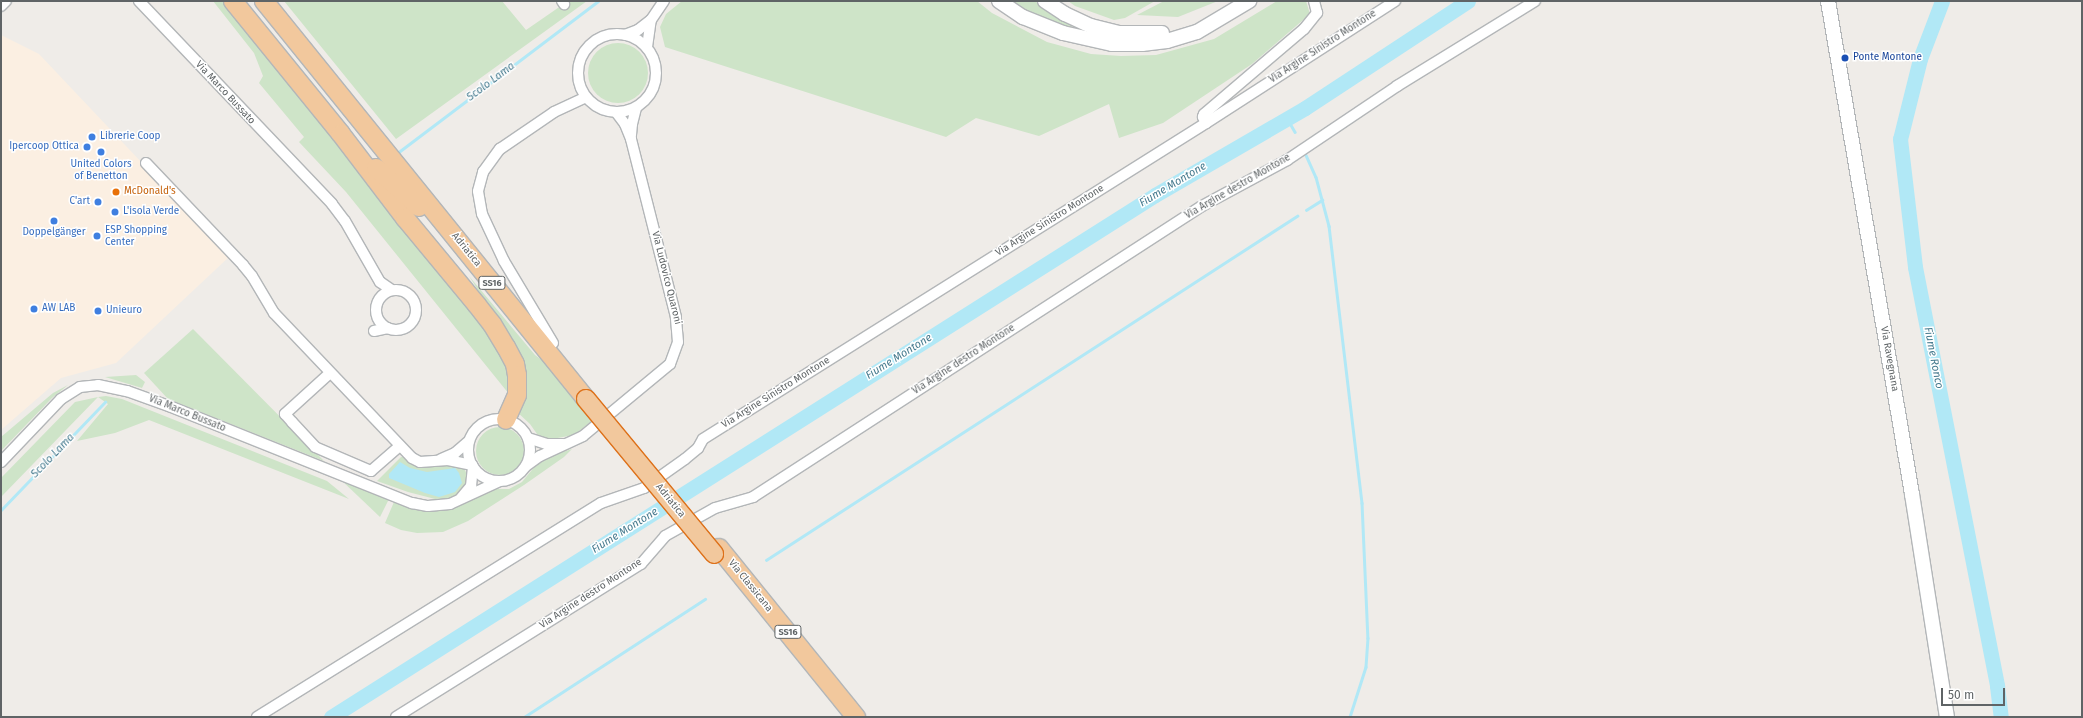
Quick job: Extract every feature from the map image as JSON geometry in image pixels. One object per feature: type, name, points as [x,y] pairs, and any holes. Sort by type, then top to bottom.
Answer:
[{"type":"highway","points":[[232,1],[341,134],[405,218],[477,305],[506,347],[515,364],[518,386],[517,395],[506,420]]},
{"type":"highway","name":"Adriatica","points":[[264,1],[382,139]]},
{"type":"highway","name":"Adriatica","points":[[274,1],[557,363],[590,396]]},
{"type":"highway","points":[[341,134],[423,211],[539,350],[557,363]]},
{"type":"highway","name":"Adriatica","points":[[402,164],[552,343],[590,396],[717,551]]},
{"type":"highway","name":"Via Classicana","points":[[717,551],[844,717]]},
{"type":"highway","name":"Via Classicana","points":[[717,551],[856,717]]},
{"type":"main road","points":[[999,1],[1023,16],[1063,33],[1112,44],[1142,44],[1167,41],[1197,32],[1249,1]]},
{"type":"main road","points":[[1045,1],[1065,14],[1092,26],[1119,33],[1151,34],[1181,30],[1215,22]]},
{"type":"main road","name":"Via Ravegnana","points":[[1828,1],[1912,494],[1947,717]]},
{"type":"street","points":[[1,6],[6,1]]},
{"type":"street","name":"Via Marco Bussato","points":[[139,1],[339,212],[380,282],[392,290]]},
{"type":"street","points":[[625,35],[638,30],[651,20],[664,1]]},
{"type":"street","points":[[1206,123],[1204,114],[1304,29],[1317,13],[1314,1]]},
{"type":"street","name":"Via Argine Sinistro Montone","points":[[257,717],[601,502],[644,488],[685,459],[698,448],[703,439],[1206,123],[1396,1]]},
{"type":"street","name":"Via Argine destro Montone","points":[[396,717],[641,564],[665,536],[714,508],[753,497],[1202,206],[1287,160],[1397,86],[1535,1]]},
{"type":"street","points":[[647,47],[651,20]]},
{"type":"street","points":[[613,34],[625,35],[637,39],[647,47],[656,65],[655,85],[644,102],[636,108],[616,112],[605,110],[594,105],[586,97],[580,86],[578,75],[579,63],[584,52],[592,43],[602,37],[613,34]]},
{"type":"street","name":"SS16","points":[[552,343],[504,261],[482,214],[478,191],[483,172],[500,149],[554,112],[586,97]]},
{"type":"street","name":"Via Ludovico Quaroni","points":[[631,139],[632,124],[636,108]]},
{"type":"street","name":"Via Ludovico Quaroni","points":[[394,496],[428,506],[450,504],[500,481],[511,479],[540,456],[571,443],[583,436],[670,364],[678,342],[676,317],[631,139],[625,124],[616,112]]},
{"type":"street","points":[[146,163],[252,276],[274,313],[412,458],[420,462],[437,460],[458,461],[472,466],[480,475],[490,480],[500,481]]},
{"type":"street","name":"Via Marco Bussato","points":[[380,282],[381,298]]},
{"type":"street","points":[[392,290],[399,290],[411,296],[415,302],[415,315],[407,326],[394,329],[388,328],[378,318],[377,308],[381,298],[392,290]]},
{"type":"street","points":[[330,373],[285,414],[315,447],[371,470],[400,446]]},
{"type":"street","name":"Via Marco Bussato","points":[[1,462],[61,398],[71,391],[90,386],[106,386],[127,391],[169,406],[394,496]]},
{"type":"street","points":[[437,460],[455,453],[469,441],[478,427],[487,421],[497,419],[516,423],[528,438],[530,452],[526,466]]},
{"type":"street","points":[[528,438],[546,444],[571,443]]},
{"type":"street","points":[[450,504],[469,490],[472,479],[472,466],[468,451],[469,441]]},
{"type":"shaded area","name":"ESP Shopping Center","points":[[1,35],[39,54],[230,256],[116,363],[61,378],[1,430]]},
{"type":"green space","points":[[213,1],[225,1],[483,327],[505,360],[511,378],[509,394],[346,192],[299,142],[304,137],[259,83],[263,76],[254,53]]},
{"type":"green space","points":[[284,1],[502,1],[526,30],[568,1],[587,1],[396,139]]},
{"type":"green space","points":[[682,1],[977,1],[992,13],[1047,42],[1091,54],[1121,56],[1156,55],[1214,39],[1277,1],[1306,1],[1310,14],[1252,64],[1163,123],[1119,138],[1109,104],[1039,136],[976,118],[946,137],[665,47],[660,27],[666,14]]},
{"type":"green space","points":[[1007,1],[1035,1],[1057,17],[1073,25],[1070,31],[1037,18]]},
{"type":"green space","points":[[1068,1],[1155,1],[1125,18],[1114,20],[1075,6]]},
{"type":"green space","points":[[1164,1],[1218,1],[1178,17],[1137,15]]},
{"type":"green space","points":[[612,43],[624,43],[635,48],[643,56],[648,67],[646,85],[635,98],[624,103],[612,103],[601,98],[593,90],[588,79],[588,67],[593,56],[601,48]]},
{"type":"green space","points":[[469,276],[535,355],[550,366],[593,420],[574,435],[552,439],[543,438],[537,434],[530,424],[516,411],[516,350]]},
{"type":"green space","points":[[193,329],[324,461],[168,399],[144,373]]},
{"type":"green space","points":[[136,375],[145,382],[142,388],[105,377]]},
{"type":"green space","points":[[68,385],[52,398],[1,451],[1,437],[53,393]]},
{"type":"green space","points":[[106,396],[122,399],[327,481],[349,499],[149,420],[115,433],[77,441],[108,404],[98,397]]},
{"type":"green space","points":[[98,397],[1,497],[1,478],[75,402]]},
{"type":"green space","points":[[495,427],[505,427],[514,431],[520,437],[523,442],[523,460],[514,471],[505,475],[495,475],[486,471],[480,465],[476,456],[476,446],[480,437],[486,431]]},
{"type":"green space","points":[[572,449],[564,457],[524,485],[468,521],[443,532],[417,533],[401,530],[385,523],[394,502],[424,511],[453,509],[490,489],[509,489],[522,482],[536,465],[547,457]]},
{"type":"green space","points":[[401,457],[404,457],[419,467],[458,465],[465,470],[469,480],[465,490],[456,497],[439,500],[408,492],[377,481]]},
{"type":"green space","points":[[339,478],[389,499],[380,517]]},
{"type":"water","points":[[400,462],[410,468],[427,472],[455,468],[459,473],[462,483],[455,492],[439,497],[425,493],[389,478],[389,474]]},
{"type":"waterway","name":"Scolo Lama","points":[[396,154],[598,1]]},
{"type":"waterway","name":"Fiume Montone","points":[[331,717],[1155,195],[1305,108],[1468,1]]},
{"type":"waterway","name":"Fiume Ronco","points":[[1942,1],[1920,59],[1900,139],[1915,267],[1997,686],[2001,717]]},
{"type":"waterway","points":[[1287,118],[1295,132]]},
{"type":"waterway","points":[[1306,155],[1316,177],[1329,226],[1362,503],[1368,638],[1366,667],[1350,717]]},
{"type":"waterway","points":[[1306,210],[1322,200]]},
{"type":"waterway","points":[[766,560],[1297,216]]},
{"type":"waterway","name":"Scolo Lama","points":[[1,510],[105,402]]},
{"type":"waterway","points":[[524,717],[705,599]]},
{"type":"place","name":"Ponte Montone","points":[[1845,58]]},
{"type":"place","name":"Librerie Coop","points":[[92,137]]},
{"type":"place","name":"Ipercoop Ottica","points":[[87,147]]},
{"type":"place","name":"United Colors of Benetton","points":[[101,152]]},
{"type":"place","name":"McDonald's","points":[[116,192]]},
{"type":"place","name":"C'art","points":[[98,202]]},
{"type":"place","name":"L'isola Verde","points":[[115,212]]},
{"type":"place","name":"Doppelgänger","points":[[54,221]]},
{"type":"place","name":"ESP Shopping Center","points":[[97,236]]},
{"type":"place","name":"AW LAB","points":[[34,309]]},
{"type":"place","name":"Unieuro","points":[[98,311]]}]
